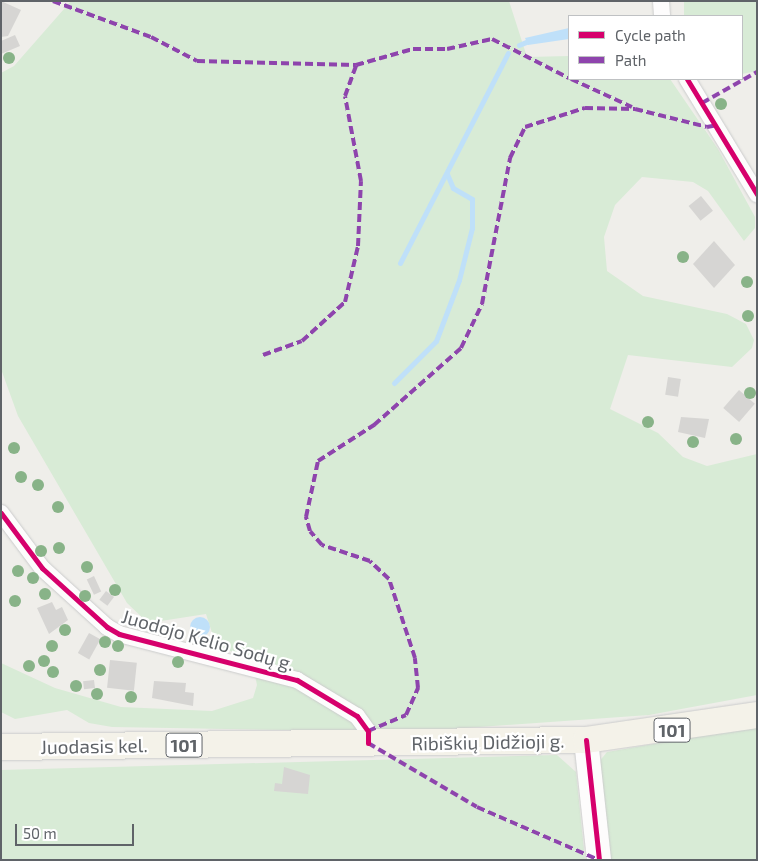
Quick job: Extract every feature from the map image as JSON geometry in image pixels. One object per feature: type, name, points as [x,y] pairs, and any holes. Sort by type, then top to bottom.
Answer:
[{"type":"main road","name":"Ribiškių Didžioji g.","points":[[368,744],[586,740],[757,715]]},
{"type":"main road","name":"Juodasis kel.","points":[[1,747],[368,744]]},
{"type":"street","points":[[661,1],[662,15]]},
{"type":"street","points":[[688,80],[757,194]]},
{"type":"street","name":"Juodojo Kelio Sodų g.","points":[[1,513],[42,568],[107,626],[119,634],[298,680],[357,716],[368,731],[368,744]]},
{"type":"street","points":[[586,740],[599,860]]},
{"type":"green space","points":[[71,1],[509,1],[527,57],[568,56],[568,80],[671,80],[718,149],[755,217],[755,228],[744,241],[708,191],[693,182],[642,177],[615,205],[604,237],[607,271],[643,296],[727,314],[746,324],[754,340],[752,348],[732,367],[628,355],[610,409],[658,433],[683,457],[707,466],[757,454],[757,695],[649,715],[409,732],[112,727],[89,723],[67,710],[15,719],[1,712],[1,663],[55,688],[121,707],[212,711],[253,698],[257,685],[251,657],[223,649],[215,642],[206,614],[148,623],[127,603],[18,416],[1,369],[1,73],[14,66]]},
{"type":"green space","points":[[684,1],[757,1],[757,71],[743,74],[743,15],[684,15]]},
{"type":"green space","points":[[757,726],[757,860],[610,860],[598,763],[607,752]]},
{"type":"green space","points":[[557,755],[576,772],[585,860],[1,860],[1,770]]},
{"type":"water","points":[[568,28],[568,39],[528,45],[525,38]]},
{"type":"water","points":[[196,617],[204,617],[210,623],[210,631],[204,637],[196,637],[190,631],[190,623]]},
{"type":"building","points":[[1,1],[21,10],[8,36],[1,37]]},
{"type":"building","points":[[15,35],[20,46],[1,54],[1,41]]},
{"type":"building","points":[[701,196],[713,211],[701,221],[689,206]]},
{"type":"building","points":[[714,241],[735,265],[714,288],[693,264]]},
{"type":"building","points":[[668,377],[681,379],[678,397],[665,395]]},
{"type":"building","points":[[739,390],[755,404],[739,422],[723,408]]},
{"type":"building","points":[[681,417],[709,419],[705,438],[678,432]]},
{"type":"building","points":[[94,576],[101,591],[94,595],[87,579]]},
{"type":"building","points":[[106,591],[114,597],[107,606],[99,600]]},
{"type":"building","points":[[52,602],[56,610],[62,607],[68,620],[49,634],[37,608]]},
{"type":"building","points":[[89,633],[100,639],[89,659],[78,653]]},
{"type":"building","points":[[110,660],[137,663],[134,691],[107,688]]},
{"type":"building","points":[[94,680],[95,688],[84,689],[83,681]]},
{"type":"building","points":[[154,681],[186,683],[185,692],[194,693],[193,706],[152,698]]},
{"type":"building","points":[[284,767],[310,775],[308,794],[274,791],[275,783],[282,784]]},
{"type":"waterway","points":[[519,45],[526,42]]},
{"type":"waterway","points":[[400,263],[508,53]]},
{"type":"waterway","points":[[394,383],[436,341],[459,280],[472,228],[472,199],[453,188],[447,174]]},
{"type":"marked path","points":[[53,1],[151,37],[197,61],[356,65],[413,49],[447,49],[492,39],[568,77]]},
{"type":"marked path","points":[[263,355],[302,341],[345,302],[358,246],[361,181],[345,96],[356,65]]},
{"type":"marked path","points":[[743,80],[757,72]]},
{"type":"marked path","points":[[573,80],[632,107]]},
{"type":"marked path","points":[[702,103],[743,80]]},
{"type":"marked path","points":[[368,731],[406,715],[418,688],[415,658],[389,579],[370,561],[322,545],[310,531],[306,517],[318,461],[374,425],[461,348],[482,304],[510,158],[525,127],[585,108],[635,109],[707,127],[718,125]]},
{"type":"marked path","points":[[368,743],[477,807],[599,860]]},
{"type":"cycle path","points":[[688,80],[757,194]]},
{"type":"cycle path","points":[[1,513],[42,568],[107,627],[119,634],[297,680],[357,716],[368,731],[368,743]]},
{"type":"cycle path","points":[[586,740],[599,860]]}]
